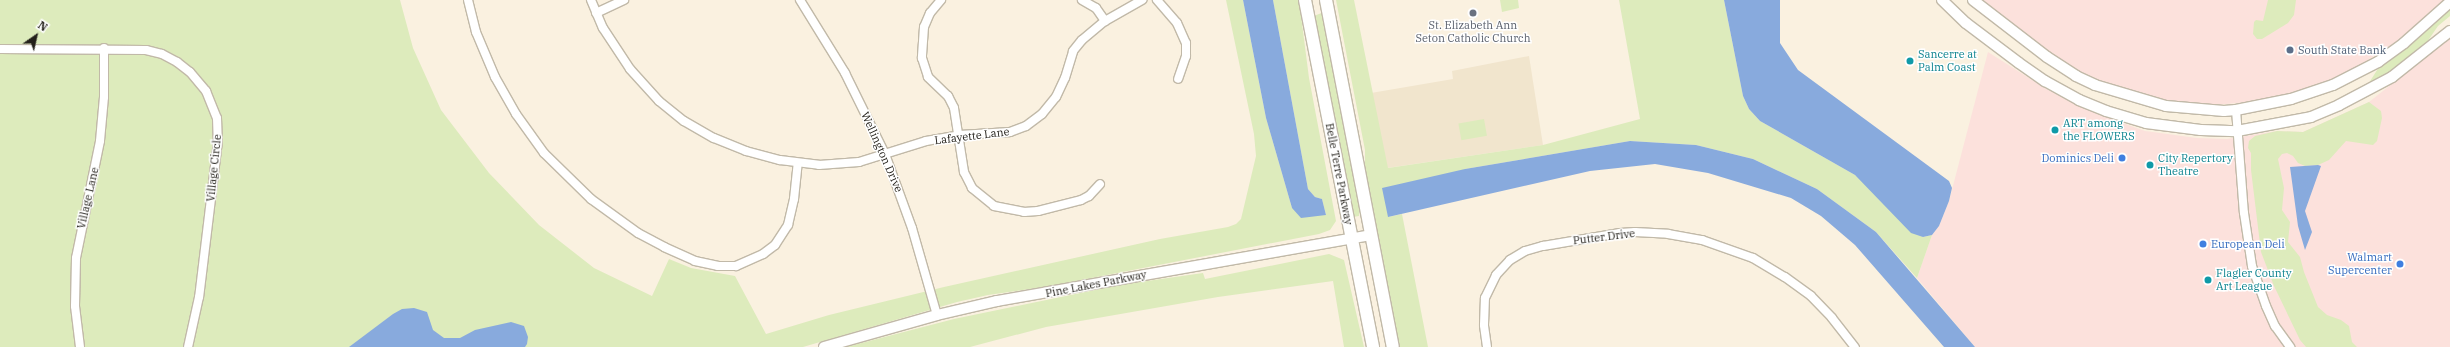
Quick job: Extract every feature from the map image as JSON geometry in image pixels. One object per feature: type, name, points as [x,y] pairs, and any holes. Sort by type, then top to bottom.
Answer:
[{"type":"main road","name":"Belle Terre Parkway","points":[[1305,0],[1373,347]]},
{"type":"main road","name":"Belle Terre Parkway","points":[[1326,0],[1393,347]]},
{"type":"street","points":[[468,0],[479,39],[495,77],[516,114],[544,153],[591,199],[638,233],[664,247],[695,260],[718,266],[736,266],[763,254],[775,245],[788,225],[794,199],[798,163]]},
{"type":"street","name":"Lafayette Lane","points":[[591,0],[612,44],[630,69],[655,97],[684,121],[737,148],[766,157],[798,163],[848,163],[885,154],[926,141],[959,136],[1010,132],[1034,121],[1049,106],[1061,88],[1076,46],[1105,21],[1142,0]]},
{"type":"street","points":[[596,13],[624,0]]},
{"type":"street","name":"Wellington Drive","points":[[800,0],[845,73],[885,154],[908,213],[937,315]]},
{"type":"street","points":[[941,0],[930,13],[924,27],[922,58],[928,76],[952,102],[957,115],[959,136],[967,180],[988,202],[1000,209],[1017,212],[1038,211],[1086,198],[1100,184]]},
{"type":"street","points":[[1082,0],[1096,8],[1105,21]]},
{"type":"street","points":[[1157,0],[1177,23],[1184,38],[1186,56],[1178,78]]},
{"type":"street","points":[[1942,0],[1966,23],[2026,68],[2061,91],[2092,106],[2115,114],[2161,126],[2196,130],[2237,131],[2292,122],[2339,105],[2392,78],[2450,31]]},
{"type":"street","points":[[1973,0],[2047,57],[2076,76],[2095,85],[2166,106],[2201,110],[2236,110],[2291,99],[2334,85],[2378,62],[2404,43],[2450,2]]},
{"type":"street","name":"Village Circle","points":[[0,49],[104,48],[146,50],[170,58],[196,78],[206,91],[215,112],[218,141],[198,302],[188,347]]},
{"type":"street","name":"Village Lane","points":[[80,347],[75,306],[76,258],[100,141],[104,97],[104,48]]},
{"type":"street","points":[[2236,110],[2244,213],[2252,266],[2266,306],[2275,326],[2290,347]]},
{"type":"street","name":"Putter Drive","points":[[1487,347],[1484,325],[1485,298],[1496,275],[1510,260],[1538,247],[1620,233],[1635,232],[1668,234],[1702,240],[1737,251],[1758,261],[1785,277],[1810,296],[1832,318],[1855,347]]},
{"type":"street","name":"Pine Lakes Parkway","points":[[824,347],[937,315],[997,301],[1371,235]]},
{"type":"shaded area","points":[[1979,0],[2445,0],[2392,45],[2345,74],[2295,94],[2260,101],[2214,105],[2173,103],[2122,90],[2084,75],[2057,59]]},
{"type":"shaded area","points":[[2450,38],[2450,347],[1975,347],[1917,278],[1932,235],[1939,226],[1949,201],[1988,52],[2048,90],[2097,114],[2145,131],[2197,138],[2227,139],[2277,131],[2303,132],[2369,102]]},
{"type":"shaded area","points":[[1529,56],[1543,145],[1387,168],[1371,93],[1453,79],[1452,71]]},
{"type":"green space","points":[[0,0],[400,0],[413,48],[441,110],[489,173],[539,225],[594,268],[652,296],[669,259],[691,268],[735,276],[766,334],[829,315],[944,287],[1160,239],[1228,227],[1236,224],[1241,219],[1256,156],[1254,134],[1226,0],[1243,0],[1266,118],[1292,208],[1326,215],[1322,199],[1315,197],[1308,189],[1273,0],[1299,0],[1309,78],[1336,221],[1330,230],[1319,234],[1050,286],[988,295],[957,302],[803,347],[0,347]]},
{"type":"green space","points":[[1336,0],[1354,0],[1388,168],[1543,145],[1640,119],[1619,0],[1724,0],[1743,96],[1749,109],[1760,121],[1855,175],[1923,237],[1932,235],[1917,278],[1876,232],[1817,189],[1753,159],[1696,145],[1630,141],[1465,169],[1388,217],[1402,214],[1428,347],[1398,347],[1365,171],[1365,150]]},
{"type":"green space","points":[[1500,0],[1518,0],[1519,8],[1502,12]]},
{"type":"green space","points":[[2268,0],[2296,0],[2294,15],[2288,23],[2262,39],[2257,39],[2253,34],[2254,22],[2256,20],[2263,21]]},
{"type":"green space","points":[[2450,10],[2450,16],[2438,26],[2425,45],[2398,67],[2367,86],[2379,67]]},
{"type":"green space","points":[[1324,12],[1360,208],[1359,216],[1353,217],[1314,16]]},
{"type":"green space","points":[[2369,102],[2381,111],[2382,118],[2377,141],[2373,145],[2346,141],[2329,160],[2318,165],[2305,166],[2298,163],[2293,156],[2287,153],[2282,154],[2278,159],[2284,188],[2282,210],[2290,222],[2288,242],[2300,257],[2304,272],[2318,307],[2327,315],[2341,320],[2349,326],[2352,342],[2357,347],[2306,347],[2300,340],[2274,286],[2261,252],[2251,170],[2251,153],[2248,148],[2249,141],[2255,136],[2277,131],[2303,132]]},
{"type":"green space","points":[[1484,119],[1487,136],[1461,140],[1458,124]]},
{"type":"green space","points":[[1329,254],[1344,260],[1364,347],[1344,347],[1333,281],[1218,297],[1046,327],[970,347],[846,347],[954,319],[1119,285],[1203,273],[1205,279]]},
{"type":"water","points":[[1243,0],[1273,0],[1308,189],[1315,197],[1322,199],[1326,215],[1301,218],[1292,208],[1266,118]]},
{"type":"water","points":[[1724,0],[1780,0],[1780,43],[1798,70],[1949,181],[1952,188],[1949,201],[1939,226],[1932,235],[1923,237],[1911,233],[1855,175],[1760,121],[1749,109],[1743,96]]},
{"type":"water","points":[[1630,141],[1696,145],[1753,159],[1817,189],[1876,232],[1975,347],[1944,347],[1855,245],[1821,216],[1791,198],[1708,173],[1655,164],[1590,171],[1388,217],[1382,188],[1465,169]]},
{"type":"water","points":[[2321,166],[2305,211],[2312,232],[2305,250],[2298,226],[2290,167]]},
{"type":"water","points":[[414,308],[427,312],[433,330],[444,338],[460,338],[475,330],[511,322],[524,326],[528,337],[527,344],[525,347],[349,347],[393,314],[402,309]]},
{"type":"place","name":"St. Elizabeth Ann Seton Catholic Church","points":[[1473,13]]},
{"type":"place","name":"South State Bank","points":[[2290,50]]},
{"type":"place","name":"Sancerre at Palm Coast","points":[[1910,61]]},
{"type":"place","name":"ART among the FLOWERS","points":[[2055,130]]},
{"type":"place","name":"Dominics Deli","points":[[2122,158]]},
{"type":"place","name":"City Repertory Theatre","points":[[2150,165]]},
{"type":"place","name":"European Deli","points":[[2203,244]]},
{"type":"place","name":"Walmart Supercenter","points":[[2400,264]]},
{"type":"place","name":"Flagler County Art League","points":[[2208,280]]}]
